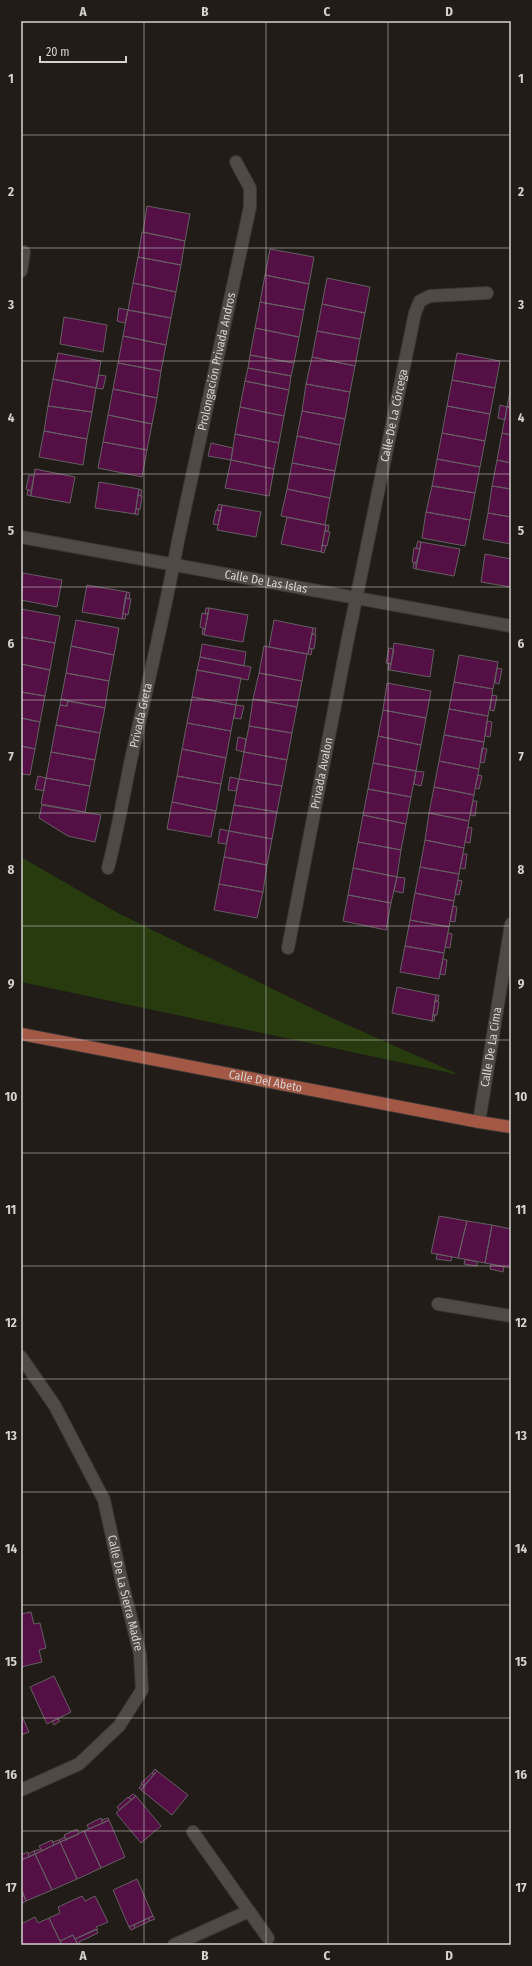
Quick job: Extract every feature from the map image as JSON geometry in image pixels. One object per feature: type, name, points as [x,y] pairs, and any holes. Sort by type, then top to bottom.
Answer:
[{"type":"main road","name":"Calle Del Abeto","points":[[21,1034],[511,1127]]},
{"type":"street","name":"Prolongación Privada Andros","points":[[174,564],[250,207],[250,188],[236,162]]},
{"type":"street","points":[[21,271],[24,252]]},
{"type":"street","name":"Calle De La Córcega","points":[[357,598],[415,313],[420,301],[430,296],[487,293]]},
{"type":"street","name":"Calle De Las Islas","points":[[21,537],[511,626]]},
{"type":"street","name":"Privada Greta","points":[[108,868],[118,828],[126,782],[174,564]]},
{"type":"street","name":"Privada Avalon","points":[[288,948],[357,598]]},
{"type":"street","name":"Calle De La Cima","points":[[479,1122],[511,924]]},
{"type":"street","points":[[438,1304],[511,1316]]},
{"type":"street","name":"Calle De La Sierra Madre","points":[[21,1357],[55,1406],[104,1500],[140,1654],[142,1690],[119,1726],[79,1764],[21,1790]]},
{"type":"street","points":[[193,1832],[268,1938]]},
{"type":"street","points":[[174,1945],[249,1910]]},
{"type":"green space","points":[[21,857],[116,912],[332,1018],[460,1075],[21,982]]},
{"type":"building","points":[[147,206],[190,214],[185,241],[143,232]]},
{"type":"building","points":[[142,232],[185,241],[181,265],[138,257]]},
{"type":"building","points":[[270,249],[314,257],[309,284],[265,275]]},
{"type":"building","points":[[138,257],[181,265],[176,292],[133,283]]},
{"type":"building","points":[[265,275],[309,284],[304,310],[260,302]]},
{"type":"building","points":[[327,278],[370,287],[365,313],[322,304]]},
{"type":"building","points":[[133,283],[176,292],[171,318],[128,310]]},
{"type":"building","points":[[260,302],[304,310],[299,337],[255,328]]},
{"type":"building","points":[[322,304],[365,313],[360,339],[317,331]]},
{"type":"building","points":[[119,308],[128,310],[125,323],[117,321]]},
{"type":"building","points":[[128,310],[171,318],[166,345],[123,336]]},
{"type":"building","points":[[64,317],[107,325],[103,352],[60,344]]},
{"type":"building","points":[[255,328],[299,337],[294,363],[250,355]]},
{"type":"building","points":[[317,331],[360,339],[355,366],[312,357]]},
{"type":"building","points":[[123,336],[166,345],[161,371],[118,363]]},
{"type":"building","points":[[58,353],[101,361],[96,388],[53,379]]},
{"type":"building","points":[[457,353],[500,361],[495,388],[452,380]]},
{"type":"building","points":[[250,355],[294,363],[291,376],[248,368]]},
{"type":"building","points":[[312,357],[355,366],[350,392],[306,384]]},
{"type":"building","points":[[118,363],[161,371],[157,398],[113,389]]},
{"type":"building","points":[[248,368],[291,376],[289,390],[245,381]]},
{"type":"building","points":[[99,375],[106,376],[103,389],[96,388]]},
{"type":"building","points":[[53,379],[96,388],[92,412],[48,406]]},
{"type":"building","points":[[452,380],[495,388],[490,414],[447,406]]},
{"type":"building","points":[[245,381],[289,390],[284,416],[240,407]]},
{"type":"building","points":[[306,384],[350,392],[345,419],[302,411]]},
{"type":"building","points":[[511,386],[511,407],[507,407]]},
{"type":"building","points":[[113,389],[157,398],[152,424],[108,415]]},
{"type":"building","points":[[500,405],[507,407],[505,420],[498,418]]},
{"type":"building","points":[[48,406],[92,412],[87,439],[44,431]]},
{"type":"building","points":[[447,406],[490,414],[485,441],[442,433]]},
{"type":"building","points":[[240,407],[284,416],[279,443],[235,434]]},
{"type":"building","points":[[507,407],[511,407],[511,435],[502,433]]},
{"type":"building","points":[[302,411],[345,419],[340,445],[297,436]]},
{"type":"building","points":[[108,415],[152,424],[147,450],[103,442]]},
{"type":"building","points":[[44,431],[87,439],[83,465],[39,457]]},
{"type":"building","points":[[442,433],[485,441],[480,467],[437,459]]},
{"type":"building","points":[[502,433],[511,435],[511,463],[497,460]]},
{"type":"building","points":[[235,434],[279,443],[274,469],[231,460]]},
{"type":"building","points":[[297,436],[340,445],[335,471],[292,463]]},
{"type":"building","points":[[103,442],[147,450],[142,477],[98,468]]},
{"type":"building","points":[[211,443],[233,448],[231,460],[208,456]]},
{"type":"building","points":[[437,459],[480,467],[475,493],[432,486]]},
{"type":"building","points":[[231,460],[274,469],[269,496],[225,488]]},
{"type":"building","points":[[497,460],[511,463],[511,489],[492,486]]},
{"type":"building","points":[[292,463],[335,471],[330,498],[287,489]]},
{"type":"building","points":[[35,469],[75,477],[70,503],[31,496]]},
{"type":"building","points":[[29,475],[34,476],[31,491],[26,489]]},
{"type":"building","points":[[99,482],[139,489],[135,514],[95,508]]},
{"type":"building","points":[[432,486],[475,493],[470,520],[426,512]]},
{"type":"building","points":[[492,486],[511,489],[511,517],[488,513]]},
{"type":"building","points":[[139,489],[142,490],[141,496],[138,495]]},
{"type":"building","points":[[287,489],[330,498],[325,525],[281,516]]},
{"type":"building","points":[[28,490],[31,491],[31,496],[27,495]]},
{"type":"building","points":[[138,495],[142,496],[140,509],[136,509]]},
{"type":"building","points":[[219,504],[222,505],[221,511],[217,510]]},
{"type":"building","points":[[222,505],[261,512],[256,537],[217,530]]},
{"type":"building","points":[[136,509],[139,509],[138,515],[135,514]]},
{"type":"building","points":[[216,510],[221,511],[218,525],[213,524]]},
{"type":"building","points":[[426,512],[470,520],[465,546],[422,538]]},
{"type":"building","points":[[488,513],[511,517],[511,544],[483,539]]},
{"type":"building","points":[[287,517],[326,525],[321,552],[281,544]]},
{"type":"building","points":[[326,525],[329,525],[328,531],[325,531]]},
{"type":"building","points":[[325,531],[330,532],[327,546],[322,545]]},
{"type":"building","points":[[418,541],[421,542],[420,549],[416,548]]},
{"type":"building","points":[[421,542],[460,549],[454,576],[416,569]]},
{"type":"building","points":[[322,545],[326,546],[324,553],[321,552]]},
{"type":"building","points":[[414,548],[420,549],[416,563],[412,562]]},
{"type":"building","points":[[485,554],[511,559],[511,587],[481,582]]},
{"type":"building","points":[[414,562],[416,563],[416,569],[413,568]]},
{"type":"building","points":[[23,573],[62,580],[57,607],[21,600]]},
{"type":"building","points":[[87,585],[127,592],[122,619],[82,612]]},
{"type":"building","points":[[127,592],[130,593],[129,599],[125,598]]},
{"type":"building","points":[[125,598],[131,599],[128,615],[123,613]]},
{"type":"building","points":[[206,608],[209,608],[208,614],[205,614]]},
{"type":"building","points":[[209,608],[248,615],[243,642],[204,635]]},
{"type":"building","points":[[21,609],[60,616],[55,643],[21,637]]},
{"type":"building","points":[[123,613],[126,614],[125,619],[122,619]]},
{"type":"building","points":[[202,613],[208,614],[205,629],[200,627]]},
{"type":"building","points":[[76,620],[119,628],[114,655],[71,646]]},
{"type":"building","points":[[274,620],[313,628],[308,654],[269,647]]},
{"type":"building","points":[[203,628],[205,629],[204,635],[202,634]]},
{"type":"building","points":[[313,628],[316,628],[315,634],[312,634]]},
{"type":"building","points":[[312,634],[316,635],[314,649],[309,648]]},
{"type":"building","points":[[21,637],[55,643],[50,670],[21,664]]},
{"type":"building","points":[[394,643],[434,650],[430,677],[390,670]]},
{"type":"building","points":[[202,644],[246,652],[244,666],[200,657]]},
{"type":"building","points":[[71,646],[114,655],[109,681],[66,673]]},
{"type":"building","points":[[264,646],[307,654],[302,681],[259,673]]},
{"type":"building","points":[[309,648],[312,649],[311,655],[308,654]]},
{"type":"building","points":[[389,648],[394,649],[391,664],[386,663]]},
{"type":"building","points":[[459,655],[498,662],[493,689],[454,682]]},
{"type":"building","points":[[200,657],[251,667],[248,680],[197,670]]},
{"type":"building","points":[[389,663],[391,664],[390,670],[388,670]]},
{"type":"building","points":[[21,664],[50,670],[45,696],[21,692]]},
{"type":"building","points":[[497,668],[502,669],[499,684],[495,683]]},
{"type":"building","points":[[197,670],[241,678],[236,705],[192,697]]},
{"type":"building","points":[[66,673],[109,681],[105,708],[61,699]]},
{"type":"building","points":[[259,673],[302,681],[297,707],[253,699]]},
{"type":"building","points":[[454,682],[493,689],[488,716],[449,709]]},
{"type":"building","points":[[387,683],[431,691],[426,718],[383,710]]},
{"type":"building","points":[[21,692],[45,696],[40,722],[21,718]]},
{"type":"building","points":[[492,695],[497,696],[494,711],[490,710]]},
{"type":"building","points":[[192,697],[236,705],[231,731],[187,723]]},
{"type":"building","points":[[61,699],[68,701],[67,706],[60,705]]},
{"type":"building","points":[[253,699],[297,707],[292,733],[249,726]]},
{"type":"building","points":[[68,701],[105,708],[100,733],[56,725],[60,705],[67,706]]},
{"type":"building","points":[[236,705],[244,706],[241,719],[234,718]]},
{"type":"building","points":[[449,709],[488,716],[484,742],[444,735]]},
{"type":"building","points":[[383,710],[426,718],[421,745],[378,736]]},
{"type":"building","points":[[21,718],[40,722],[35,749],[21,746]]},
{"type":"building","points":[[487,721],[492,722],[490,737],[485,736]]},
{"type":"building","points":[[187,723],[231,731],[226,758],[182,749]]},
{"type":"building","points":[[56,725],[100,733],[95,760],[51,752]]},
{"type":"building","points":[[249,726],[292,733],[287,760],[244,752]]},
{"type":"building","points":[[444,735],[484,742],[479,769],[439,761]]},
{"type":"building","points":[[378,736],[421,745],[416,771],[373,763]]},
{"type":"building","points":[[238,737],[246,739],[244,752],[236,750]]},
{"type":"building","points":[[21,746],[35,749],[30,775],[21,774]]},
{"type":"building","points":[[482,748],[487,749],[484,763],[480,762]]},
{"type":"building","points":[[182,749],[226,758],[221,784],[177,776]]},
{"type":"building","points":[[51,752],[95,760],[90,786],[46,778]]},
{"type":"building","points":[[244,752],[287,760],[282,786],[239,779]]},
{"type":"building","points":[[439,761],[479,769],[474,795],[434,787]]},
{"type":"building","points":[[373,763],[416,771],[411,797],[368,789]]},
{"type":"building","points":[[416,771],[424,772],[421,786],[414,784]]},
{"type":"building","points":[[478,775],[482,776],[479,789],[475,788]]},
{"type":"building","points":[[38,776],[46,778],[44,791],[35,789]]},
{"type":"building","points":[[177,776],[221,784],[216,811],[172,802]]},
{"type":"building","points":[[230,777],[239,779],[236,791],[228,790]]},
{"type":"building","points":[[46,778],[90,786],[85,812],[41,804]]},
{"type":"building","points":[[239,779],[282,786],[277,812],[234,805]]},
{"type":"building","points":[[434,787],[474,795],[469,821],[429,813]]},
{"type":"building","points":[[368,789],[411,797],[406,824],[363,815]]},
{"type":"building","points":[[473,801],[477,801],[475,816],[470,815]]},
{"type":"building","points":[[172,802],[216,811],[211,837],[167,829]]},
{"type":"building","points":[[42,805],[101,815],[95,842],[68,836],[39,818]]},
{"type":"building","points":[[234,805],[277,812],[272,839],[229,831]]},
{"type":"building","points":[[429,813],[469,821],[464,848],[425,840]]},
{"type":"building","points":[[363,815],[406,824],[401,850],[358,842]]},
{"type":"building","points":[[468,827],[472,828],[470,843],[465,842]]},
{"type":"building","points":[[220,829],[229,831],[226,844],[218,843]]},
{"type":"building","points":[[229,831],[272,839],[267,865],[224,857]]},
{"type":"building","points":[[425,840],[464,848],[459,874],[420,867]]},
{"type":"building","points":[[358,842],[401,850],[397,877],[353,868]]},
{"type":"building","points":[[463,854],[467,854],[465,869],[460,868]]},
{"type":"building","points":[[224,857],[267,865],[263,892],[219,884]]},
{"type":"building","points":[[420,867],[459,874],[454,901],[415,893]]},
{"type":"building","points":[[353,868],[397,877],[391,903],[348,895]]},
{"type":"building","points":[[397,877],[405,878],[403,893],[394,891]]},
{"type":"building","points":[[458,880],[462,881],[459,895],[455,894]]},
{"type":"building","points":[[219,884],[263,892],[257,918],[214,910]]},
{"type":"building","points":[[415,893],[454,901],[449,927],[410,920]]},
{"type":"building","points":[[348,895],[391,903],[386,930],[343,921]]},
{"type":"building","points":[[453,906],[457,907],[455,922],[450,921]]},
{"type":"building","points":[[410,920],[449,927],[444,953],[405,946]]},
{"type":"building","points":[[448,933],[452,934],[450,948],[445,947]]},
{"type":"building","points":[[405,946],[444,953],[439,979],[400,972]]},
{"type":"building","points":[[443,959],[447,960],[445,975],[440,974]]},
{"type":"building","points":[[397,987],[436,995],[432,1021],[392,1013]]},
{"type":"building","points":[[436,995],[439,995],[438,1001],[435,1001]]},
{"type":"building","points":[[435,1001],[439,1002],[437,1015],[433,1015]]},
{"type":"building","points":[[433,1015],[435,1015],[434,1021],[432,1021]]},
{"type":"building","points":[[439,1216],[467,1221],[458,1258],[431,1253]]},
{"type":"building","points":[[467,1221],[492,1225],[485,1263],[458,1258]]},
{"type":"building","points":[[492,1225],[511,1229],[511,1268],[485,1263]]},
{"type":"building","points":[[437,1254],[452,1257],[451,1261],[436,1259]]},
{"type":"building","points":[[465,1259],[477,1262],[477,1266],[464,1264]]},
{"type":"building","points":[[491,1264],[504,1267],[503,1272],[490,1269]]},
{"type":"building","points":[[31,1612],[34,1624],[40,1623],[46,1648],[39,1650],[42,1662],[21,1667],[21,1614]]},
{"type":"building","points":[[54,1676],[71,1712],[47,1724],[30,1687]]},
{"type":"building","points":[[21,1714],[29,1732],[21,1735]]},
{"type":"building","points":[[58,1719],[60,1721],[54,1725],[52,1721]]},
{"type":"building","points":[[155,1769],[157,1771],[154,1774],[152,1773]]},
{"type":"building","points":[[157,1771],[188,1795],[172,1815],[141,1790]]},
{"type":"building","points":[[152,1773],[154,1774],[144,1786],[141,1783]]},
{"type":"building","points":[[142,1784],[144,1786],[141,1790],[139,1788]]},
{"type":"building","points":[[133,1794],[136,1796],[131,1800],[129,1797]]},
{"type":"building","points":[[136,1796],[161,1826],[141,1843],[116,1813]]},
{"type":"building","points":[[128,1797],[131,1800],[119,1810],[117,1807]]},
{"type":"building","points":[[101,1818],[103,1823],[89,1829],[87,1825]]},
{"type":"building","points":[[108,1818],[109,1820],[103,1823],[102,1820]]},
{"type":"building","points":[[109,1820],[125,1857],[101,1868],[84,1831]]},
{"type":"building","points":[[77,1829],[79,1834],[66,1840],[64,1835]]},
{"type":"building","points":[[84,1831],[101,1868],[77,1879],[60,1842]]},
{"type":"building","points":[[65,1837],[66,1840],[60,1842],[59,1840]]},
{"type":"building","points":[[52,1840],[54,1845],[42,1851],[39,1846]]},
{"type":"building","points":[[59,1840],[60,1842],[54,1845],[53,1842]]},
{"type":"building","points":[[60,1842],[77,1879],[52,1890],[35,1854]]},
{"type":"building","points":[[41,1849],[42,1851],[35,1854],[34,1851]]},
{"type":"building","points":[[34,1851],[35,1854],[29,1857],[28,1854]]},
{"type":"building","points":[[28,1852],[29,1857],[21,1860],[21,1855]]},
{"type":"building","points":[[35,1854],[52,1890],[26,1901],[21,1888],[21,1860]]},
{"type":"building","points":[[137,1879],[153,1916],[129,1927],[113,1890]]},
{"type":"building","points":[[21,1888],[26,1901],[21,1904]]},
{"type":"building","points":[[82,1896],[85,1901],[95,1896],[108,1922],[96,1927],[98,1929],[75,1939],[73,1935],[60,1941],[49,1918],[60,1913],[58,1907]]},
{"type":"building","points":[[153,1916],[155,1919],[150,1921],[148,1918]]},
{"type":"building","points":[[35,1917],[38,1923],[49,1918],[61,1943],[56,1945],[21,1945],[21,1924]]},
{"type":"building","points":[[148,1918],[150,1921],[135,1928],[134,1925]]},
{"type":"building","points":[[134,1925],[135,1928],[131,1930],[129,1927]]},
{"type":"building","points":[[96,1929],[98,1933],[79,1942],[81,1945],[78,1945],[75,1939]]},
{"type":"building","points":[[73,1935],[78,1945],[62,1945],[60,1941]]}]
